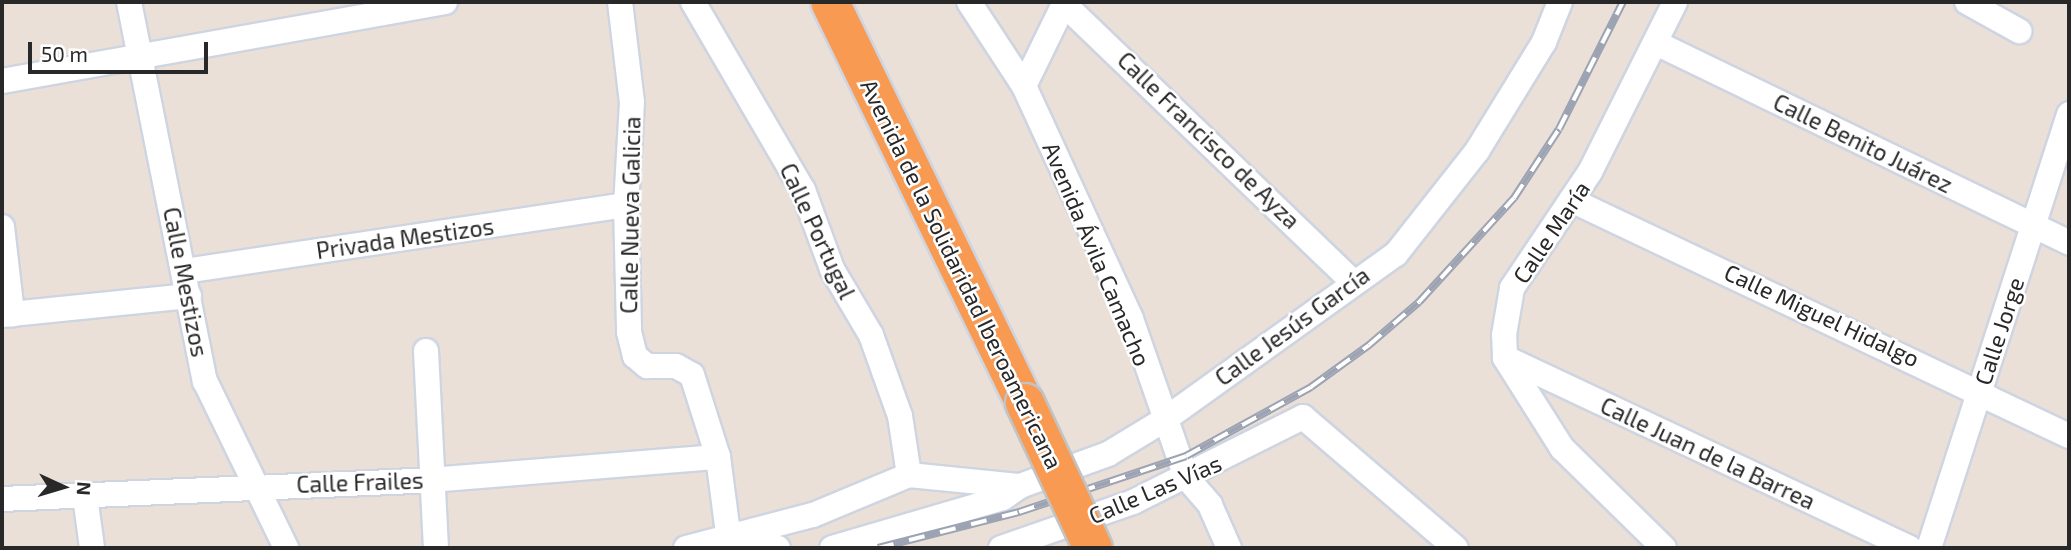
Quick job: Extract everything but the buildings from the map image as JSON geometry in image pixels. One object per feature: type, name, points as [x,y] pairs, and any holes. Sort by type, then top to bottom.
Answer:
[{"type":"highway","name":"Avenida de la Solidaridad Iberoamericana","points":[[830,2],[1093,548]]},
{"type":"street","name":"Calle Mestizos","points":[[129,2],[205,381],[286,548]]},
{"type":"street","points":[[2,81],[140,59],[445,2]]},
{"type":"street","name":"Calle Nueva Galicia","points":[[620,2],[632,102],[626,205],[635,356],[647,366],[676,366],[692,375],[718,457],[729,543]]},
{"type":"street","name":"Calle Portugal","points":[[693,2],[803,190],[832,269],[870,335],[900,416],[909,475]]},
{"type":"street","name":"Avenida Ávila Camacho","points":[[969,2],[1024,86],[1130,319],[1185,477],[1210,505],[1229,548]]},
{"type":"street","name":"Calle Jesús García","points":[[909,475],[1020,486],[1108,454],[1164,421],[1351,280],[1396,254],[1477,151],[1544,42],[1560,2]]},
{"type":"street","name":"Calle María","points":[[1505,358],[1513,288],[1572,200],[1657,43],[1675,2]]},
{"type":"street","points":[[1966,2],[2019,31]]},
{"type":"street","points":[[1024,86],[1064,3]]},
{"type":"street","name":"Calle Francisco de Ayza","points":[[1064,3],[1351,280]]},
{"type":"street","name":"Calle Benito Juárez","points":[[1657,43],[2069,243]]},
{"type":"street","name":"Calle Jorge","points":[[1929,548],[2069,114]]},
{"type":"street","name":"Calle Miguel Hidalgo","points":[[1572,200],[1980,389],[2069,436]]},
{"type":"street","name":"Privada Mestizos","points":[[184,271],[626,205]]},
{"type":"street","points":[[2,227],[7,315],[189,296]]},
{"type":"street","points":[[426,351],[430,480],[436,548]]},
{"type":"street","points":[[1505,358],[1562,448],[1664,548]]},
{"type":"street","name":"Calle Juan de la Barrea","points":[[1505,358],[1910,548]]},
{"type":"street","name":"Calle Las Vías","points":[[1001,548],[1185,477],[1303,417],[1456,548]]},
{"type":"street","name":"Calle Frailes","points":[[2,499],[430,480],[718,457]]},
{"type":"street","points":[[686,548],[729,543],[813,514],[909,475]]},
{"type":"street","points":[[832,548],[1003,498],[1020,486]]},
{"type":"street","points":[[85,496],[92,548]]},
{"type":"street","points":[[729,543],[778,548]]},
{"type":"railway","points":[[878,548],[1019,512],[1186,456],[1311,387],[1369,345],[1419,302],[1514,198],[1559,129],[1623,2]]}]
